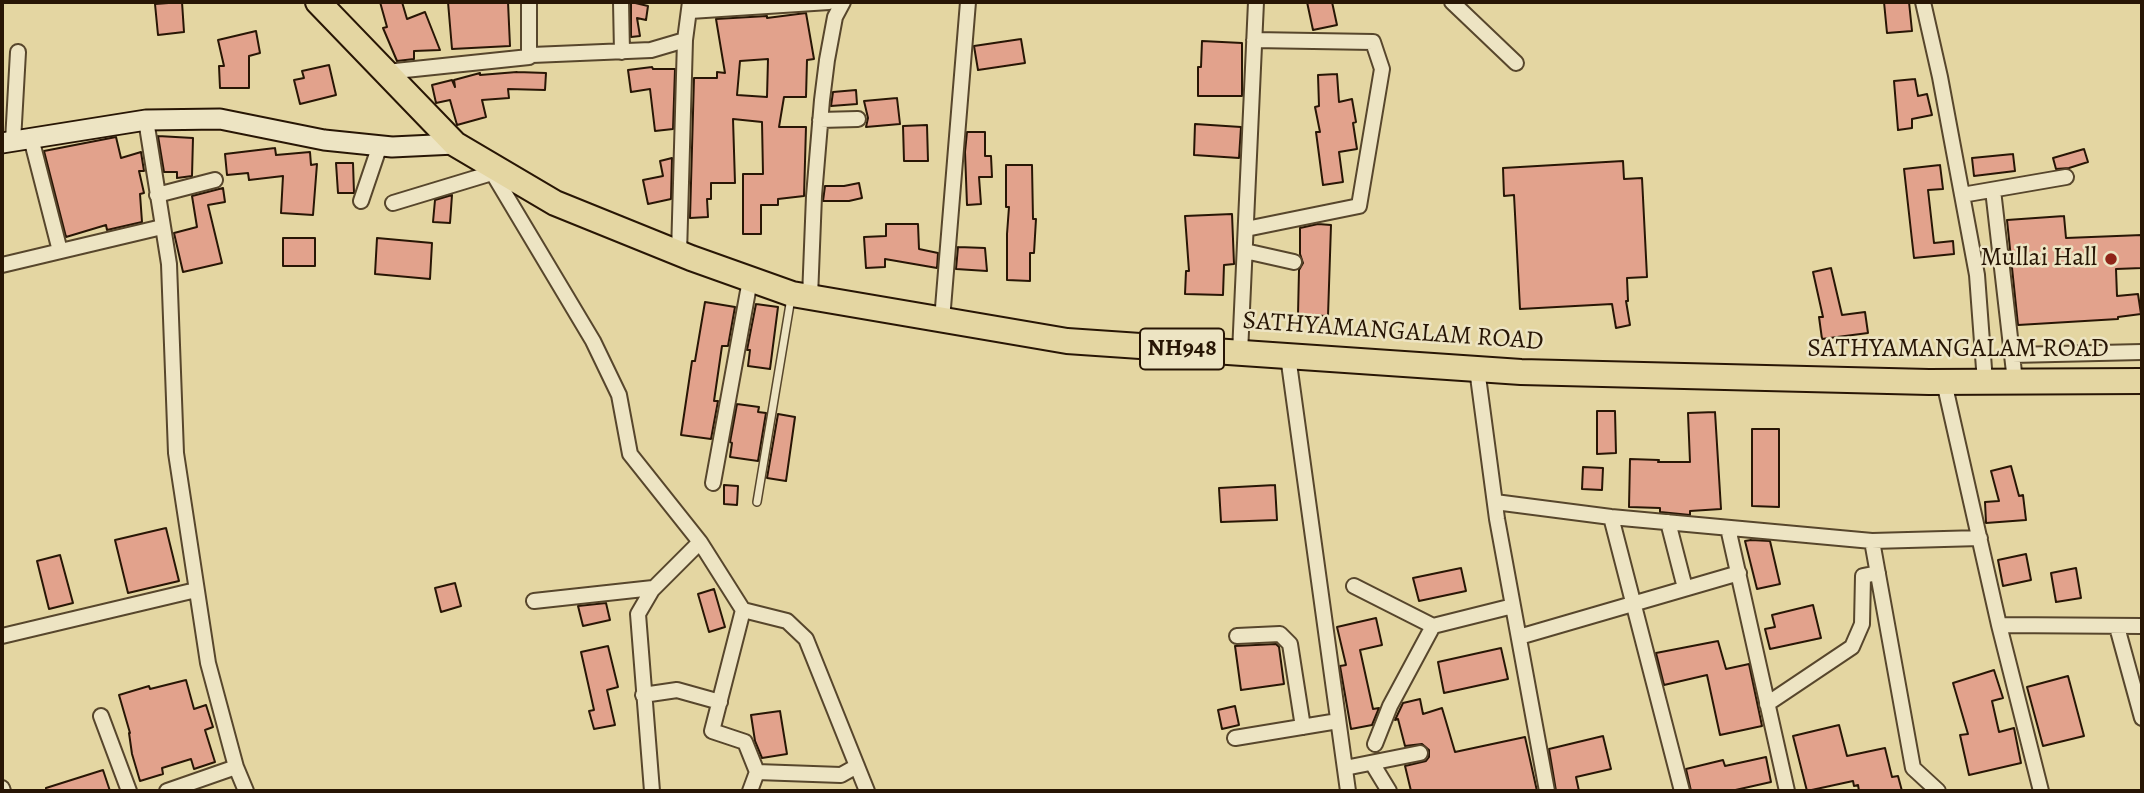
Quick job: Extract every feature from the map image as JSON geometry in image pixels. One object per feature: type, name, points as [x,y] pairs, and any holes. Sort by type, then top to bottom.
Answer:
[{"type":"highway","name":"SATHYAMANGALAM ROAD","points":[[318,2],[455,144],[489,168],[555,203],[678,254],[801,295],[1067,341],[1521,372],[1944,382],[2142,381]]},
{"type":"street","points":[[529,2],[529,57]]},
{"type":"street","points":[[621,2],[622,52]]},
{"type":"street","points":[[678,254],[685,40],[690,6],[829,2]]},
{"type":"street","points":[[801,295],[827,60],[835,17],[843,2]]},
{"type":"street","points":[[942,320],[968,2]]},
{"type":"street","points":[[1240,353],[1256,2]]},
{"type":"street","points":[[1452,2],[1516,63]]},
{"type":"street","points":[[1923,2],[1977,275],[1985,382]]},
{"type":"street","points":[[386,72],[532,55],[651,50],[685,40]]},
{"type":"street","points":[[1246,229],[1359,206],[1382,69],[1373,42],[1254,40]]},
{"type":"street","points":[[18,52],[15,141],[60,251]]},
{"type":"street","points":[[15,141],[146,120],[220,119],[324,140],[380,145],[455,144]]},
{"type":"street","points":[[820,120],[858,119]]},
{"type":"street","points":[[146,120],[169,264],[176,453],[196,590],[208,663],[236,767],[246,791]]},
{"type":"street","points":[[361,201],[380,145]]},
{"type":"street","points":[[393,203],[489,168],[593,341],[619,396],[630,454],[700,542],[743,610],[787,621],[806,639],[867,791]]},
{"type":"street","points":[[1962,195],[2066,177]]},
{"type":"street","points":[[157,195],[215,180]]},
{"type":"street","points":[[1993,190],[2015,382]]},
{"type":"street","points":[[2,265],[162,228]]},
{"type":"street","points":[[1245,251],[1294,261]]},
{"type":"street","points":[[713,483],[750,280]]},
{"type":"street","points":[[2012,355],[2142,352]]},
{"type":"street","points":[[1288,356],[1348,791]]},
{"type":"street","points":[[1477,369],[1495,502],[1547,791]]},
{"type":"street","points":[[1944,382],[1999,625],[2041,791]]},
{"type":"street","points":[[1495,502],[1611,517],[1872,541],[1980,537]]},
{"type":"street","points":[[1611,517],[1682,791]]},
{"type":"street","points":[[1668,522],[1685,588]]},
{"type":"street","points":[[1728,527],[1787,791]]},
{"type":"street","points":[[1872,541],[1913,768],[1938,791]]},
{"type":"street","points":[[652,791],[638,614],[653,588],[700,542]]},
{"type":"street","points":[[1519,637],[1739,573]]},
{"type":"street","points":[[1767,704],[1852,647],[1862,624],[1863,576],[1878,573]]},
{"type":"street","points":[[1354,586],[1433,626],[1513,606]]},
{"type":"street","points":[[534,601],[653,588]]},
{"type":"street","points":[[2,636],[196,590]]},
{"type":"street","points":[[743,610],[712,731],[746,742],[757,772],[750,791]]},
{"type":"street","points":[[1999,625],[2142,626]]},
{"type":"street","points":[[1375,744],[1390,706],[1433,626]]},
{"type":"street","points":[[2117,627],[2142,718]]},
{"type":"street","points":[[1237,636],[1280,634],[1290,643],[1303,727]]},
{"type":"street","points":[[643,695],[677,690],[720,702]]},
{"type":"street","points":[[101,716],[129,791]]},
{"type":"street","points":[[1235,738],[1338,721]]},
{"type":"street","points":[[1345,768],[1420,753]]},
{"type":"street","points":[[1372,763],[1389,791]]},
{"type":"street","points":[[757,772],[841,775],[857,766]]},
{"type":"street","points":[[167,791],[236,767]]},
{"type":"lane","points":[[757,502],[801,295]]},
{"type":"building","points":[[182,2],[184,32],[158,35],[155,4]]},
{"type":"building","points":[[380,2],[402,2],[407,19],[425,12],[440,50],[414,51],[414,59],[397,61],[383,28],[387,27]]},
{"type":"building","points":[[448,2],[508,2],[510,46],[452,49]]},
{"type":"building","points":[[631,2],[648,6],[646,20],[637,18],[640,36],[631,37]]},
{"type":"building","points":[[1307,2],[1332,2],[1337,25],[1313,30]]},
{"type":"building","points":[[1884,2],[1909,2],[1912,31],[1887,33]]},
{"type":"building","points":[[806,13],[814,59],[807,60],[806,97],[784,97],[779,127],[806,127],[804,196],[778,199],[778,205],[761,205],[761,234],[743,234],[743,174],[763,174],[762,122],[733,119],[735,183],[711,183],[711,199],[707,199],[708,217],[690,218],[694,78],[717,78],[717,72],[725,73],[716,19],[767,18]],"holes":[[[768,59],[767,97],[737,95],[740,61]]]},
{"type":"building","points":[[256,31],[260,53],[249,56],[249,88],[220,88],[219,66],[224,66],[218,40]]},
{"type":"building","points":[[1021,39],[1025,63],[978,70],[974,46]]},
{"type":"building","points":[[1202,41],[1242,43],[1242,96],[1198,96],[1198,67],[1201,67]]},
{"type":"building","points":[[329,65],[336,95],[300,104],[294,80],[304,78],[302,71]]},
{"type":"building","points":[[652,67],[675,69],[673,129],[655,131],[650,89],[631,92],[628,70]]},
{"type":"building","points":[[480,73],[546,73],[545,90],[508,89],[509,98],[482,100],[486,117],[457,125],[450,100],[436,103],[432,85],[452,80],[455,87],[454,80]]},
{"type":"building","points":[[1337,74],[1339,102],[1352,99],[1357,149],[1339,152],[1343,182],[1323,185],[1316,132],[1320,132],[1315,107],[1319,106],[1318,75]]},
{"type":"building","points":[[1915,79],[1918,96],[1927,94],[1932,115],[1912,119],[1912,128],[1898,130],[1894,81]]},
{"type":"building","points":[[856,90],[857,104],[831,106],[833,92]]},
{"type":"building","points":[[897,98],[900,124],[866,127],[868,118],[864,101]]},
{"type":"building","points":[[1195,124],[1241,127],[1239,158],[1194,155]]},
{"type":"building","points":[[927,125],[928,161],[904,161],[903,126]]},
{"type":"building","points":[[967,132],[985,132],[985,156],[991,156],[992,177],[979,177],[981,204],[967,205]]},
{"type":"building","points":[[158,136],[193,138],[192,176],[177,178],[177,172],[164,172]]},
{"type":"building","points":[[116,137],[121,158],[141,152],[144,171],[139,171],[144,193],[140,194],[142,222],[107,230],[106,225],[66,237],[44,151]]},
{"type":"building","points":[[275,148],[276,155],[310,152],[311,165],[317,164],[313,215],[281,213],[283,176],[249,180],[248,173],[227,175],[225,154]]},
{"type":"building","points":[[2084,149],[2088,162],[2056,169],[2053,158]]},
{"type":"building","points":[[2013,154],[2015,171],[1974,176],[1972,158]]},
{"type":"building","points":[[672,158],[671,199],[648,204],[643,180],[663,176],[660,161]]},
{"type":"building","points":[[1623,161],[1624,179],[1642,178],[1647,277],[1627,278],[1626,301],[1630,325],[1616,328],[1612,304],[1520,309],[1514,195],[1504,196],[1503,168]]},
{"type":"building","points":[[336,163],[353,163],[354,193],[338,193]]},
{"type":"building","points":[[1006,165],[1032,165],[1033,219],[1036,219],[1034,253],[1030,253],[1030,281],[1007,280],[1009,207],[1006,207]]},
{"type":"building","points":[[1940,165],[1943,189],[1928,190],[1934,243],[1953,241],[1954,254],[1914,258],[1904,169]]},
{"type":"building","points":[[859,183],[862,198],[823,201],[825,186]]},
{"type":"building","points":[[223,188],[225,202],[208,205],[222,263],[183,272],[174,233],[197,227],[192,196]]},
{"type":"building","points":[[452,195],[450,223],[433,222],[435,200]]},
{"type":"building","points":[[1232,214],[1234,264],[1224,265],[1223,295],[1185,294],[1186,271],[1189,271],[1185,216]]},
{"type":"building","points":[[2064,216],[2066,238],[2142,235],[2142,268],[2116,269],[2117,296],[2138,294],[2141,314],[2118,319],[2018,325],[2007,220]]},
{"type":"building","points":[[886,224],[918,224],[919,249],[938,253],[937,268],[885,259],[885,267],[866,268],[864,237],[886,236]]},
{"type":"building","points":[[1318,224],[1331,225],[1328,316],[1298,315],[1299,270],[1303,263],[1300,254],[1300,228]]},
{"type":"building","points":[[283,238],[315,238],[315,266],[283,266]]},
{"type":"building","points":[[377,238],[432,243],[430,279],[375,274]]},
{"type":"building","points":[[958,247],[985,248],[987,271],[956,269]]},
{"type":"building","points":[[1831,268],[1842,315],[1865,312],[1868,333],[1822,339],[1819,317],[1823,317],[1813,272]]},
{"type":"building","points":[[705,302],[735,307],[728,346],[722,346],[714,401],[718,401],[711,439],[681,435],[692,361],[695,361]]},
{"type":"building","points":[[756,304],[778,307],[770,369],[748,366],[750,350],[747,350]]},
{"type":"building","points":[[737,404],[759,407],[758,412],[766,413],[758,461],[730,457]]},
{"type":"building","points":[[1597,411],[1615,411],[1616,453],[1597,454]]},
{"type":"building","points":[[1715,412],[1721,509],[1690,511],[1690,515],[1660,512],[1660,508],[1629,507],[1630,459],[1690,462],[1688,413]]},
{"type":"building","points":[[778,414],[795,417],[786,481],[767,478]]},
{"type":"building","points":[[1752,429],[1779,429],[1779,507],[1752,506]]},
{"type":"building","points":[[2011,466],[2019,496],[2023,495],[2026,520],[1986,523],[1985,502],[1999,501],[1991,471]]},
{"type":"building","points":[[1583,467],[1603,468],[1602,490],[1582,489]]},
{"type":"building","points":[[724,485],[738,486],[737,505],[724,504]]},
{"type":"building","points":[[1275,485],[1277,520],[1221,522],[1219,488]]},
{"type":"building","points":[[166,528],[179,581],[128,593],[115,540]]},
{"type":"building","points":[[1745,541],[1770,541],[1780,584],[1757,589]]},
{"type":"building","points":[[2026,554],[2031,580],[2003,586],[1998,560]]},
{"type":"building","points":[[60,555],[73,603],[49,609],[37,561]]},
{"type":"building","points":[[1461,568],[1466,591],[1419,601],[1413,578]]},
{"type":"building","points":[[2076,568],[2081,598],[2056,602],[2051,573]]},
{"type":"building","points":[[455,583],[461,606],[441,612],[435,588]]},
{"type":"building","points":[[714,589],[725,627],[709,632],[698,594]]},
{"type":"building","points":[[606,603],[610,620],[583,626],[578,606]]},
{"type":"building","points":[[1813,605],[1821,638],[1770,649],[1765,629],[1775,627],[1772,615]]},
{"type":"building","points":[[1376,618],[1382,645],[1360,650],[1373,709],[1379,708],[1372,725],[1351,729],[1340,666],[1346,665],[1337,627]]},
{"type":"building","points":[[1718,641],[1726,669],[1749,664],[1762,726],[1720,735],[1707,675],[1664,685],[1656,653]]},
{"type":"building","points":[[1276,644],[1279,647],[1284,684],[1241,690],[1235,646]]},
{"type":"building","points":[[608,646],[618,687],[607,690],[615,725],[594,729],[589,711],[594,710],[581,652]]},
{"type":"building","points":[[1501,648],[1508,679],[1444,693],[1438,662]]},
{"type":"building","points":[[1994,670],[2003,698],[1992,701],[1999,732],[2014,728],[2021,763],[1969,775],[1960,735],[1968,734],[1953,683]]},
{"type":"building","points":[[2068,676],[2084,736],[2043,746],[2027,687]]},
{"type":"building","points":[[186,680],[194,709],[206,705],[213,727],[205,730],[215,762],[194,769],[191,759],[162,768],[163,774],[140,781],[119,695],[149,686],[150,689]]},
{"type":"building","points":[[1420,699],[1423,714],[1442,708],[1455,752],[1525,737],[1537,791],[1411,791],[1405,766],[1426,761],[1429,750],[1422,744],[1405,746],[1398,719],[1395,720],[1403,703]]},
{"type":"building","points":[[1235,706],[1239,725],[1222,729],[1218,710]]},
{"type":"building","points":[[780,711],[787,754],[762,758],[755,741],[751,715]]},
{"type":"building","points":[[1839,725],[1847,756],[1885,748],[1892,777],[1898,776],[1902,791],[1859,791],[1858,785],[1854,786],[1853,781],[1807,791],[1793,736]]},
{"type":"building","points":[[1603,736],[1611,769],[1576,777],[1579,791],[1556,791],[1549,749]]},
{"type":"building","points":[[1766,757],[1771,782],[1731,791],[1691,791],[1686,769],[1723,760],[1725,766]]},
{"type":"building","points":[[103,770],[110,791],[46,791],[46,788]]},
{"type":"place","name":"Mullai Hall","points":[[2111,259]]}]
